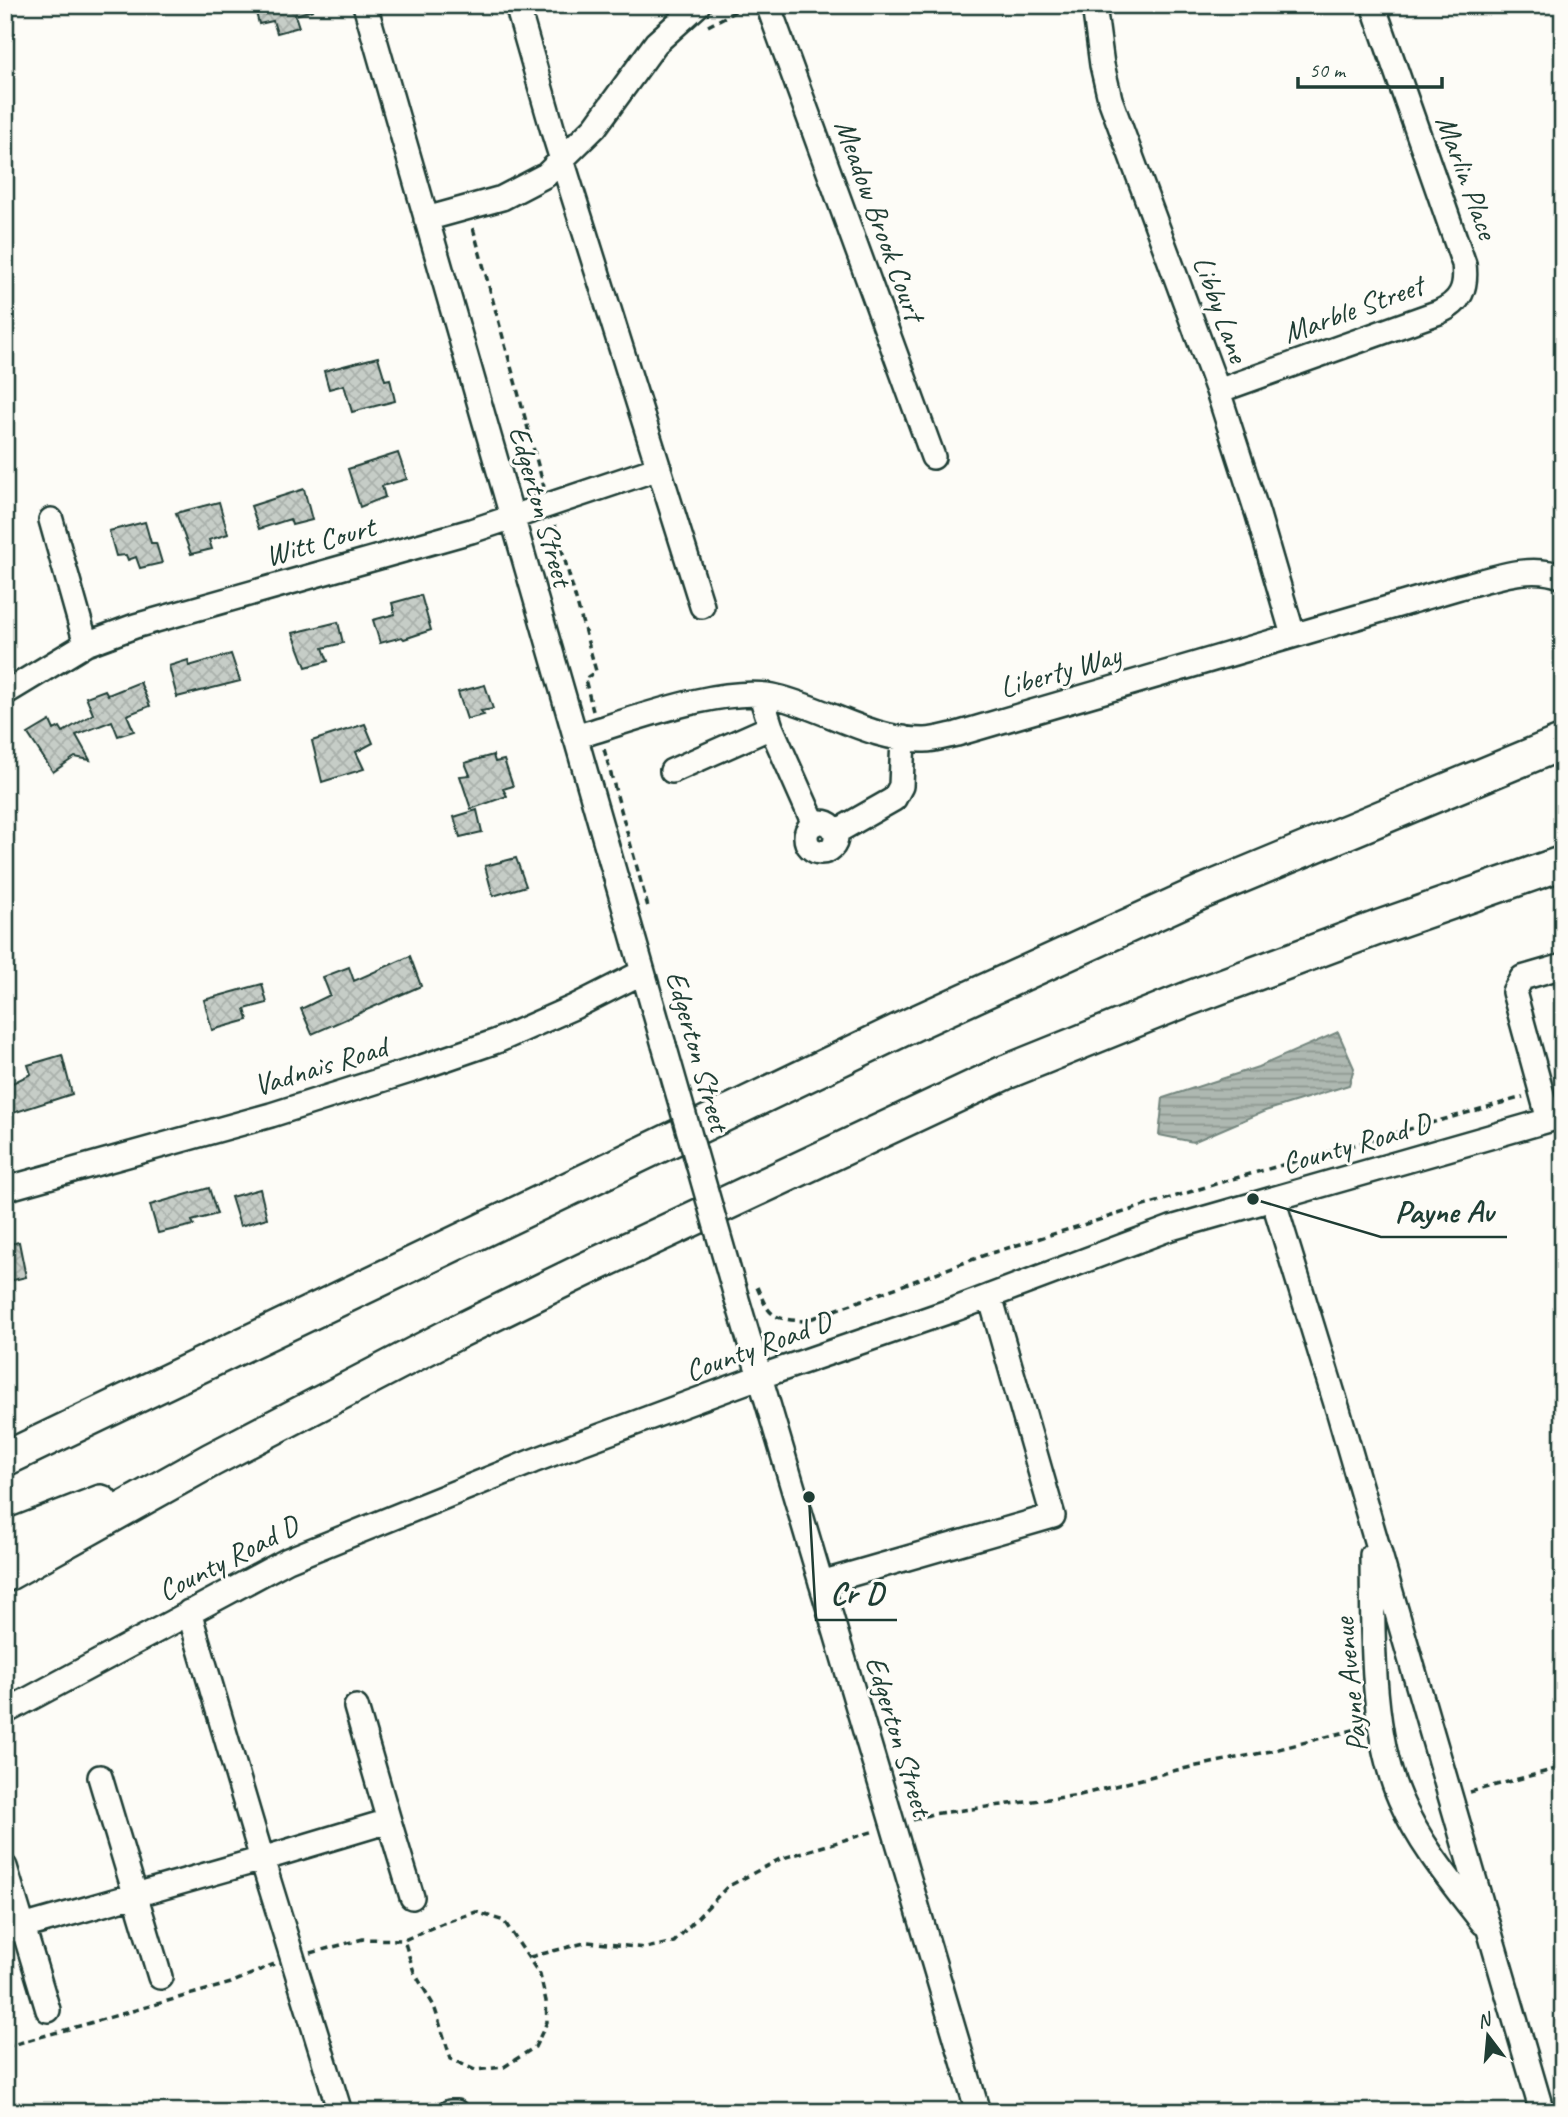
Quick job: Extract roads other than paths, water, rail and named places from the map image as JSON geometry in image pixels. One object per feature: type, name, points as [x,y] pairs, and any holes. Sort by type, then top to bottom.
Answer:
[{"type":"highway","points":[[5,1459],[913,1024],[1200,892],[1563,742]]},
{"type":"highway","points":[[1200,892],[1563,765]]},
{"type":"highway","points":[[5,1575],[211,1460],[546,1288],[1004,1073],[1190,998],[1563,863]]},
{"type":"highway","points":[[5,1539],[211,1460]]},
{"type":"street","name":"Edgerton Street","points":[[365,5],[664,1045],[746,1291],[760,1377],[978,2112]]},
{"type":"street","points":[[517,5],[702,606]]},
{"type":"street","points":[[426,219],[502,198],[545,175],[563,160],[610,108],[656,43],[698,5]]},
{"type":"street","name":"Meadow Brook Court","points":[[768,5],[933,457]]},
{"type":"street","name":"Libby Lane","points":[[1094,5],[1102,65],[1110,99],[1218,391],[1293,635]]},
{"type":"street","name":"Marlin Place","points":[[1373,5],[1464,264],[1466,278],[1463,291]]},
{"type":"street","name":"Marble Street","points":[[1218,391],[1452,307],[1463,291]]},
{"type":"street","name":"Witt Court","points":[[5,693],[86,644],[135,626],[512,519],[659,468]]},
{"type":"street","points":[[51,520],[86,644]]},
{"type":"street","name":"Liberty Way","points":[[575,737],[706,699],[738,694],[776,697],[874,733],[927,740],[957,734],[1293,635],[1513,574],[1537,571],[1563,577]]},
{"type":"street","points":[[761,696],[771,727],[814,824],[829,824],[836,832],[894,799],[901,786],[903,738]]},
{"type":"street","points":[[672,771],[771,727]]},
{"type":"street","points":[[1556,1119],[1541,1091],[1514,992],[1522,978],[1563,966]]},
{"type":"street","name":"Vadnais Road","points":[[5,1189],[258,1118],[439,1061],[497,1041],[574,1007],[643,972]]},
{"type":"street","name":"County Road D","points":[[5,1712],[288,1560],[378,1522],[760,1377],[990,1296],[1171,1228],[1556,1119]]},
{"type":"street","name":"Payne Avenue","points":[[1273,1199],[1542,2112]]},
{"type":"street","points":[[821,1583],[1053,1516],[990,1296]]},
{"type":"street","name":"Payne Avenue","points":[[1372,1528],[1376,1688],[1384,1745],[1399,1797],[1430,1854],[1490,1933]]},
{"type":"street","points":[[189,1612],[340,2112]]},
{"type":"street","points":[[356,1707],[412,1897]]},
{"type":"street","points":[[100,1777],[160,1977]]},
{"type":"street","points":[[14,1930],[389,1821]]},
{"type":"street","points":[[5,1867],[14,1930],[48,2010]]},
{"type":"street","points":[[450,2112],[456,2112]]},
{"type":"place","name":"Payne Av","points":[[1253,1199]]},
{"type":"place","name":"Cr D","points":[[809,1497]]}]
